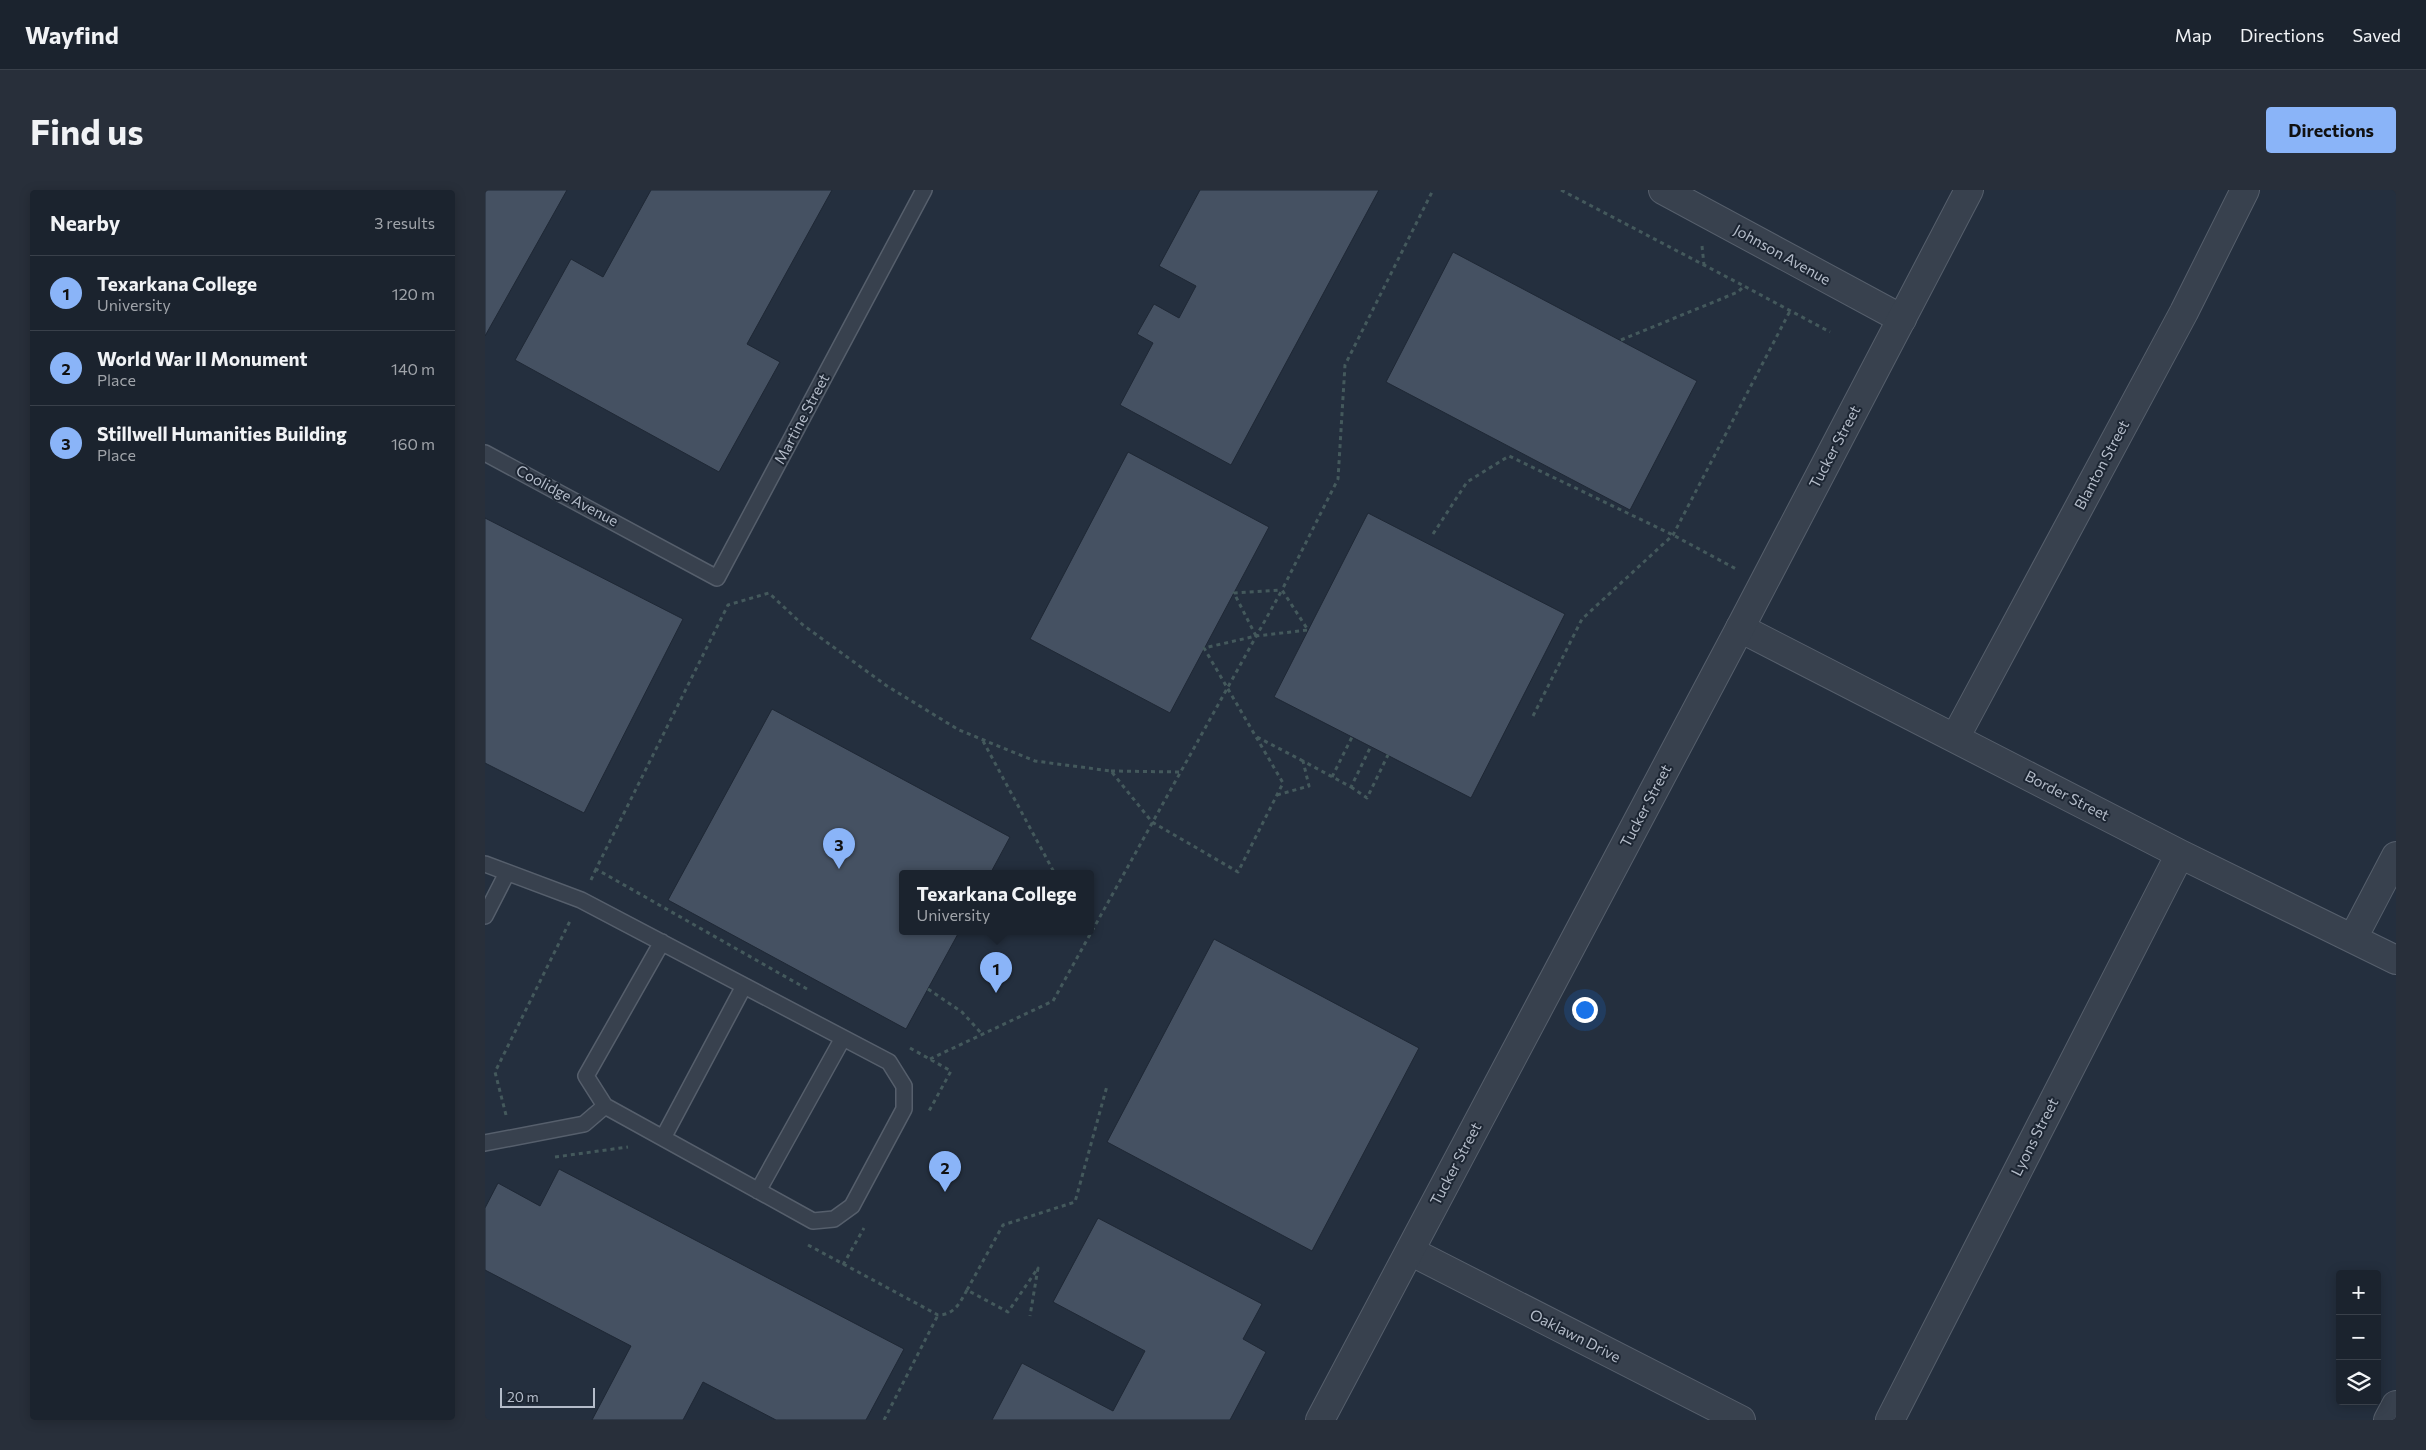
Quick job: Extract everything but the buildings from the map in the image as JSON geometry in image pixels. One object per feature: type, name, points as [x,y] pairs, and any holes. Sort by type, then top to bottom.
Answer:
[{"type":"street","name":"Johnson Avenue","points":[[1663,190],[1902,319]]},
{"type":"street","name":"Tucker Street","points":[[1320,1420],[1740,628],[1969,190]]},
{"type":"street","name":"Blanton Street","points":[[1955,738],[2184,312],[2245,190]]},
{"type":"street","name":"Border Street","points":[[1740,628],[2180,854],[2396,960]]},
{"type":"street","name":"Lyons Street","points":[[1890,1420],[2180,854]]},
{"type":"street","points":[[2353,938],[2396,856]]},
{"type":"street","name":"Oaklawn Drive","points":[[1410,1251],[1741,1420]]},
{"type":"street","points":[[2388,1420],[2396,1405]]},
{"type":"lane","name":"Martine Street","points":[[648,540],[717,578],[924,190]]},
{"type":"lane","name":"Coolidge Avenue","points":[[485,453],[648,540]]},
{"type":"lane","points":[[485,864],[581,900],[662,942],[889,1062],[904,1086],[904,1109],[851,1206],[834,1219],[813,1221],[605,1106],[586,1076],[662,942]]},
{"type":"lane","points":[[485,916],[507,873]]},
{"type":"lane","points":[[663,1138],[744,986]]},
{"type":"lane","points":[[758,1191],[843,1038]]},
{"type":"lane","points":[[485,1143],[584,1124],[605,1106]]},
{"type":"path","points":[[1094,927],[1282,590],[1338,479],[1345,365],[1433,190]]},
{"type":"path","points":[[1561,190],[1830,332]]},
{"type":"path","points":[[1702,241],[1704,266]]},
{"type":"path","points":[[1621,340],[1739,292],[1744,286]]},
{"type":"path","points":[[1533,716],[1582,619],[1673,535],[1790,311]]},
{"type":"path","points":[[1433,534],[1467,482],[1509,456],[1673,535],[1763,583]]},
{"type":"path","points":[[1256,636],[1233,593],[1282,590]]},
{"type":"path","points":[[1111,771],[1152,822],[1238,872],[1283,783],[1204,648],[1256,636],[1308,630],[1282,590]]},
{"type":"path","points":[[511,1138],[495,1072],[728,605],[769,593],[803,625],[887,686],[959,730],[1035,761],[1111,771],[1181,772]]},
{"type":"path","points":[[1255,736],[1351,787],[1367,798],[1388,755]]},
{"type":"path","points":[[1332,777],[1352,737]]},
{"type":"path","points":[[982,739],[1053,870]]},
{"type":"path","points":[[1351,787],[1371,746]]},
{"type":"path","points":[[1276,795],[1309,786],[1303,761]]},
{"type":"path","points":[[597,869],[810,991]]},
{"type":"path","points":[[930,1059],[1053,1001],[1089,936]]},
{"type":"path","points":[[928,989],[962,1012],[982,1034]]},
{"type":"path","points":[[904,1044],[951,1071],[928,1113]]},
{"type":"path","points":[[967,1290],[1003,1225],[1075,1202],[1107,1086]]},
{"type":"path","points":[[843,1265],[867,1223]]},
{"type":"path","points":[[884,1420],[938,1315]]},
{"type":"place","name":"Stillwell Humanities Building","points":[[839,869]]},
{"type":"place","name":"Texarkana College","points":[[996,993]]},
{"type":"place","name":"World War II Monument","points":[[945,1192]]}]
